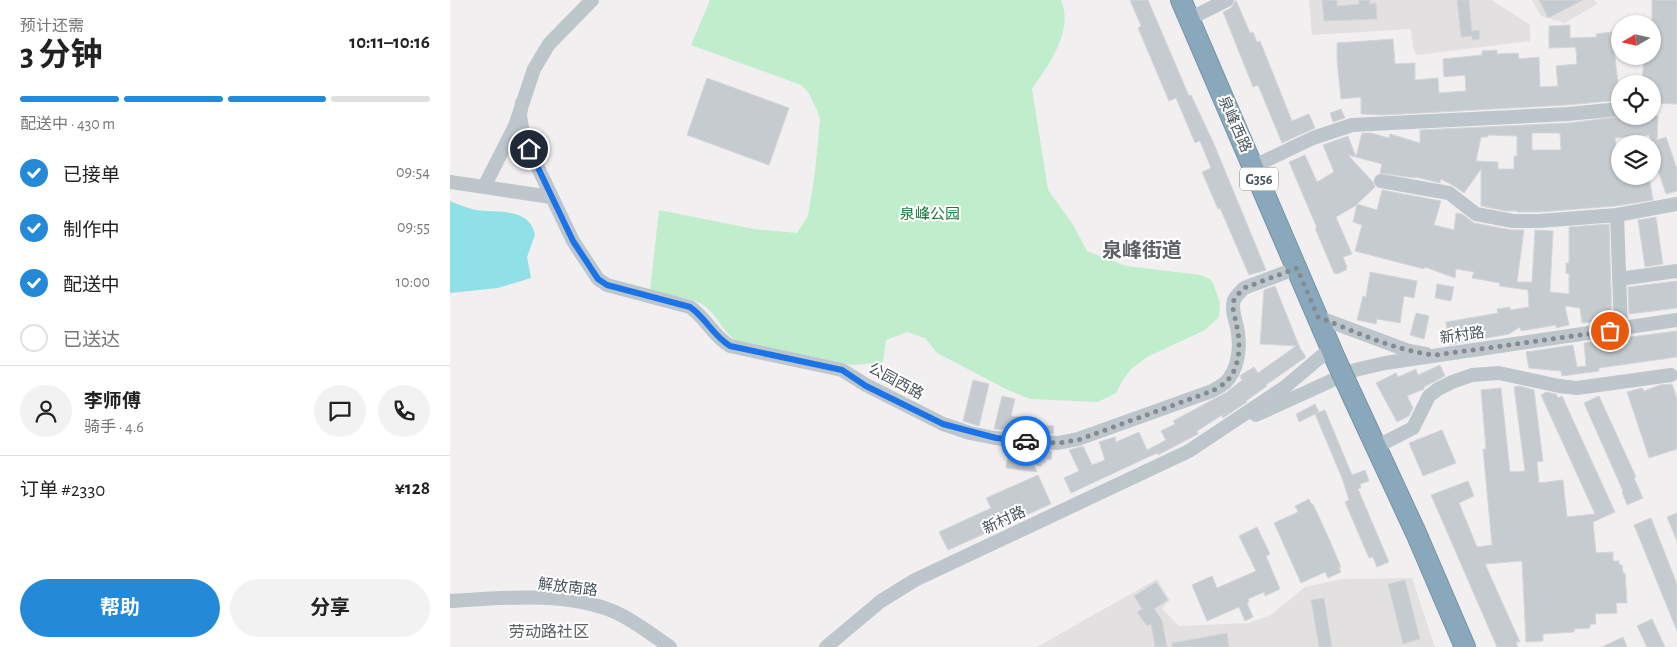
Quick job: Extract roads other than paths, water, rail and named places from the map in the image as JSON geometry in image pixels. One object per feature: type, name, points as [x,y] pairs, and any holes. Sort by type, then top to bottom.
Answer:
[{"type":"highway","name":"泉峰西路","points":[[1181,0],[1333,353]]},
{"type":"highway","name":"G356","points":[[1333,353],[1424,551],[1465,647]]},
{"type":"street","points":[[484,187],[515,126],[534,69],[549,44],[592,0]]},
{"type":"street","points":[[1189,19],[1227,0]]},
{"type":"street","name":"公园西路","points":[[522,103],[520,115],[529,149],[578,248],[598,279],[607,285],[690,307],[701,314],[720,340],[730,346],[842,370],[866,386],[943,424],[996,438],[1058,443],[1078,440],[1212,391],[1225,382],[1236,367],[1239,356],[1238,329],[1233,310],[1234,301],[1239,293],[1244,288],[1297,268]]},
{"type":"street","points":[[1254,166],[1313,138],[1352,125],[1611,111]]},
{"type":"street","points":[[1381,181],[1450,193],[1476,214],[1513,221],[1617,215],[1677,204]]},
{"type":"street","points":[[450,182],[552,196]]},
{"type":"street","points":[[1617,215],[1621,329]]},
{"type":"street","points":[[1620,279],[1677,271]]},
{"type":"street","points":[[1318,317],[1409,350],[1436,355]]},
{"type":"street","name":"新村路","points":[[1206,439],[1355,370],[1436,355],[1677,320]]},
{"type":"street","name":"新村路","points":[[826,647],[881,601],[916,580],[1180,455],[1285,387],[1333,353]]},
{"type":"street","points":[[1376,447],[1413,428],[1429,396],[1438,389],[1452,382],[1472,376],[1499,373],[1577,388],[1671,376]]},
{"type":"street","name":"解放南路","points":[[450,600],[506,598],[563,600],[592,605],[628,619],[670,647]]},
{"type":"water","points":[[450,201],[476,210],[512,213],[527,220],[532,226],[535,235],[527,257],[531,278],[498,288],[450,293]]},
{"type":"district","name":"泉峰街道","points":[[1142,250]]},
{"type":"district","name":"劳动路社区","points":[[549,631]]},
{"type":"park label","name":"泉峰公园","points":[[930,214]]}]
